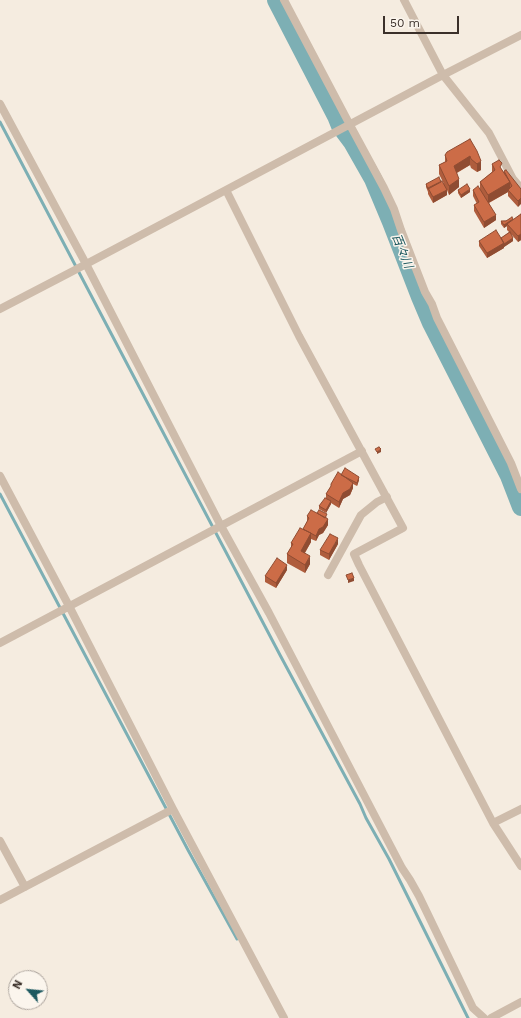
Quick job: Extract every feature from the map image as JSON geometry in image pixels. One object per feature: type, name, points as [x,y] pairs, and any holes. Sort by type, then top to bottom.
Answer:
[{"type":"street","points":[[284,0],[349,126],[384,188],[394,209],[425,292],[511,463],[521,489]]},
{"type":"street","points":[[404,0],[443,75],[489,134],[513,178],[521,188]]},
{"type":"street","points":[[0,309],[521,35]]},
{"type":"street","points":[[0,104],[80,268],[220,527],[269,613],[402,868],[419,896],[473,1008],[484,1018]]},
{"type":"street","points":[[226,190],[299,336],[403,528],[354,554]]},
{"type":"street","points":[[0,642],[362,451]]},
{"type":"street","points":[[0,476],[64,609],[170,811],[284,1018]]},
{"type":"street","points":[[328,575],[362,515],[377,502],[387,496]]},
{"type":"street","points":[[345,545],[354,554],[493,823],[521,866]]},
{"type":"street","points":[[493,823],[521,808]]},
{"type":"street","points":[[0,900],[170,811]]},
{"type":"street","points":[[0,841],[25,887]]},
{"type":"street","points":[[491,1018],[521,1002]]},
{"type":"building","points":[[470,139],[481,161],[477,164],[471,159],[470,156],[454,166],[459,179],[449,186],[439,165],[447,161],[445,155],[447,152]]},
{"type":"building","points":[[499,160],[502,163],[500,167],[510,182],[488,195],[480,182],[495,170],[492,164]]},
{"type":"building","points":[[506,170],[521,189],[521,198],[518,201],[508,190],[512,186],[504,171]]},
{"type":"building","points":[[439,177],[441,182],[428,189],[426,184]]},
{"type":"building","points":[[442,181],[447,190],[433,197],[428,188]]},
{"type":"building","points":[[467,184],[470,189],[461,195],[458,190]]},
{"type":"building","points":[[478,186],[496,215],[484,222],[474,205],[479,202],[473,190]]},
{"type":"building","points":[[521,214],[521,234],[518,236],[507,224]]},
{"type":"building","points":[[512,217],[513,219],[504,225],[501,221],[506,221]]},
{"type":"building","points":[[496,230],[504,243],[487,253],[479,241]]},
{"type":"building","points":[[510,232],[513,238],[504,244],[501,238]]},
{"type":"building","points":[[379,447],[381,449],[377,452],[375,449]]},
{"type":"building","points":[[345,468],[359,477],[357,483],[341,475]]},
{"type":"building","points":[[338,472],[353,483],[350,489],[343,493],[339,502],[326,494]]},
{"type":"building","points":[[325,498],[331,501],[326,510],[319,506]]},
{"type":"building","points":[[311,510],[328,519],[323,527],[319,529],[316,536],[303,529],[309,518],[307,516]]},
{"type":"building","points":[[319,510],[327,514],[325,518],[317,513]]},
{"type":"building","points":[[300,528],[311,533],[301,551],[310,556],[305,565],[287,554],[293,544],[291,543]]},
{"type":"building","points":[[330,534],[338,538],[329,554],[320,550]]},
{"type":"building","points":[[277,558],[287,565],[276,583],[265,576]]},
{"type":"building","points":[[352,573],[354,578],[348,580],[346,575]]},
{"type":"waterway","name":"百々川","points":[[276,0],[340,126],[352,142],[373,179],[431,323],[509,476],[521,507]]},
{"type":"waterway","points":[[0,122],[360,804],[366,818],[389,859],[468,1018]]},
{"type":"waterway","points":[[0,494],[188,850],[237,939]]}]
